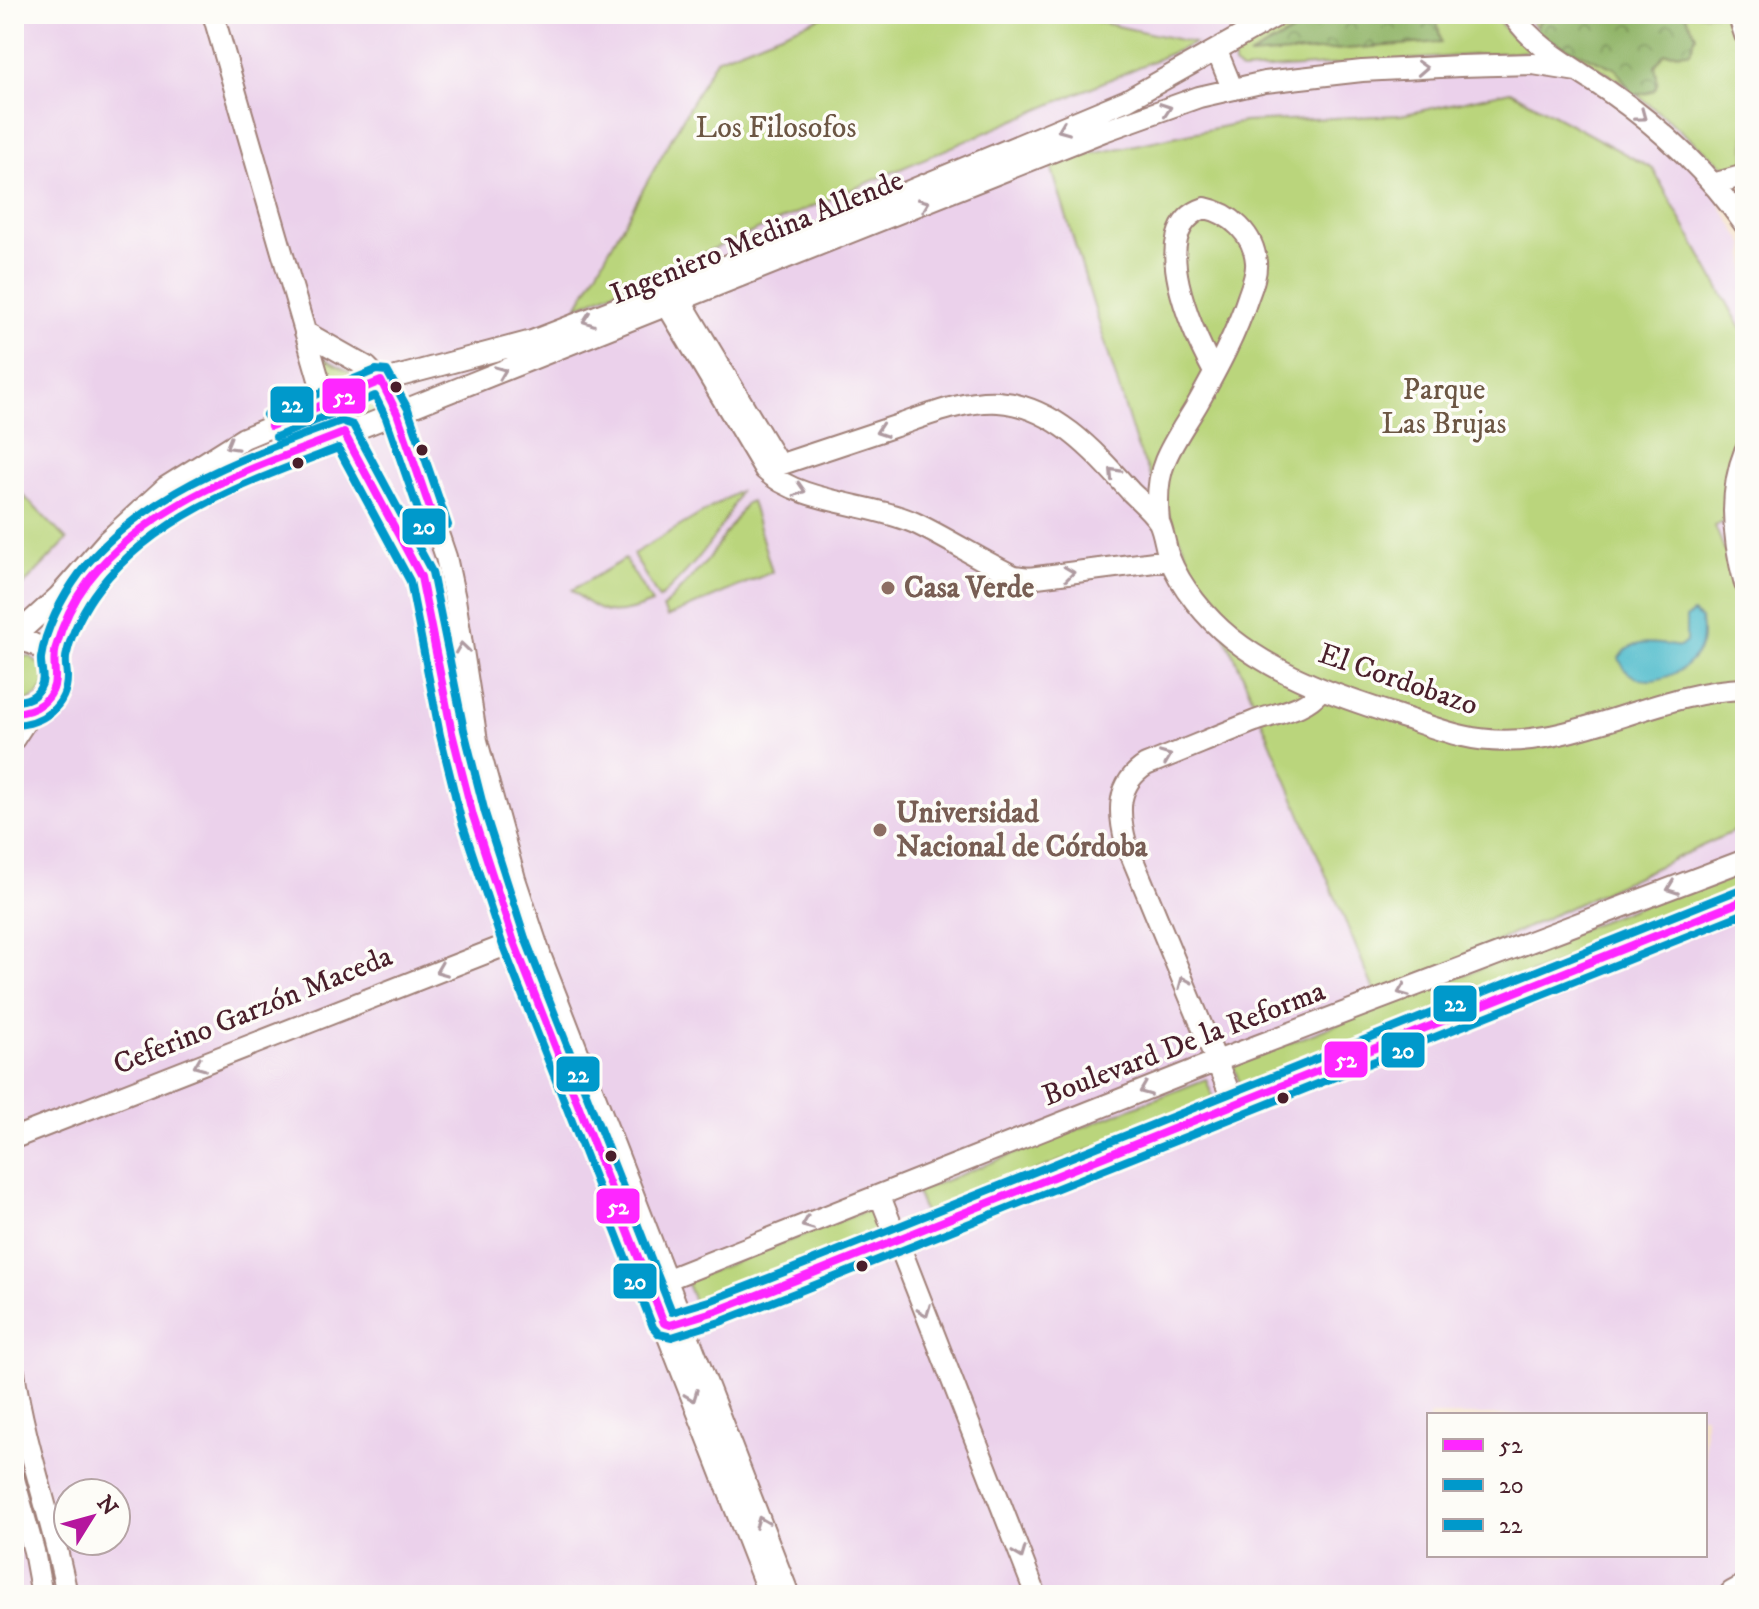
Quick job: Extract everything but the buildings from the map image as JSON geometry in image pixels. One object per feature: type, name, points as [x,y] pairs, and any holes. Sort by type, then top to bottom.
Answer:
[{"type":"main road","points":[[1734,1595],[1745,1589]]},
{"type":"street","points":[[213,14],[327,401],[421,577],[452,733],[473,816],[514,942],[653,1295],[674,1322],[789,1595]]},
{"type":"street","name":"Ingeniero Medina Allende","points":[[14,739],[24,712],[48,698],[53,690],[55,671],[52,662],[75,603],[89,581],[141,529],[209,488],[397,413],[1096,115],[1280,14]]},
{"type":"street","points":[[1512,14],[1534,41],[1663,132],[1713,184],[1745,225]]},
{"type":"street","points":[[1738,14],[1745,35]]},
{"type":"street","points":[[1217,51],[1232,88]]},
{"type":"street","name":"Ingeniero Medina Allende","points":[[14,639],[58,597],[107,541],[166,487],[244,438],[381,381],[532,341],[671,297],[1117,126],[1232,88],[1362,71],[1460,66],[1533,64],[1577,71]]},
{"type":"street","points":[[1713,184],[1745,175]]},
{"type":"street","points":[[1159,522],[1159,482],[1164,463],[1214,372],[1243,313],[1256,275],[1252,246],[1232,219],[1205,208],[1188,218],[1176,236],[1174,248],[1188,315],[1214,372]]},
{"type":"street","points":[[671,297],[777,481],[915,523],[1014,576],[1029,578],[1170,560]]},
{"type":"street","points":[[305,332],[367,367],[381,381],[397,413],[446,557],[471,714],[515,879],[557,1002],[668,1279],[674,1322],[769,1595]]},
{"type":"street","name":"El Cordobazo","points":[[772,468],[951,408],[999,402],[1022,406],[1048,416],[1074,434],[1159,522],[1170,560],[1192,597],[1229,637],[1266,662],[1321,690],[1461,736],[1514,741],[1546,738],[1701,692],[1745,689]]},
{"type":"street","points":[[1745,451],[1736,485],[1734,529],[1745,584]]},
{"type":"street","points":[[14,639],[38,646],[52,662]]},
{"type":"street","points":[[1235,1106],[1126,843],[1121,825],[1121,793],[1133,775],[1146,765],[1257,720],[1300,707],[1321,690]]},
{"type":"street","name":"Boulevard De la Reforma","points":[[653,1295],[658,1286],[668,1279],[1217,1061],[1745,860]]},
{"type":"street","points":[[674,1322],[784,1285],[1745,900]]},
{"type":"street","name":"Ceferino Garzón Maceda","points":[[14,1138],[514,942]]},
{"type":"street","points":[[880,1196],[1036,1595]]},
{"type":"street","points":[[14,1372],[67,1595]]},
{"type":"street","points":[[14,1479],[34,1551],[42,1595]]},
{"type":"shaded area","name":"Universidad Nacional de Córdoba","points":[[14,14],[1711,14],[1745,110],[1745,174],[1719,204],[1745,245],[1745,1595],[14,1595]]},
{"type":"green space","name":"Los Filosofos","points":[[829,14],[1062,14],[1195,43],[577,307],[716,59]]},
{"type":"green space","points":[[1301,14],[1493,14],[1509,34],[1535,51],[1242,71],[1234,65],[1233,55],[1237,49]]},
{"type":"green space","points":[[1325,14],[1436,14],[1441,42],[1249,56]]},
{"type":"green space","points":[[1526,14],[1728,14],[1745,68],[1745,165],[1724,166],[1616,79],[1544,35]]},
{"type":"green space","points":[[1552,14],[1685,14],[1696,35],[1690,52],[1665,53],[1655,66],[1655,89],[1633,95],[1616,69],[1534,33],[1539,22]]},
{"type":"green space","name":"Parque Las Brujas","points":[[1510,91],[1653,169],[1745,335],[1745,512],[1715,526],[1745,601],[1745,826],[1378,1000],[1241,671],[1136,444],[1050,163],[1244,122],[1401,115]]},
{"type":"green space","points":[[322,357],[366,381],[332,392]]},
{"type":"green space","points":[[366,395],[376,399],[379,406],[377,413],[350,422],[344,406]]},
{"type":"green space","points":[[14,486],[67,540],[14,595]]},
{"type":"green space","points":[[739,491],[724,522],[705,550],[659,599],[633,554]]},
{"type":"green space","points":[[751,501],[772,572],[667,617],[663,608],[707,561],[746,503]]},
{"type":"green space","points":[[625,559],[652,603],[628,611],[609,612],[592,606],[572,590]]},
{"type":"green space","points":[[14,655],[31,657],[44,672],[44,687],[24,702],[14,703]]},
{"type":"green space","points":[[1745,865],[1745,890],[1241,1087],[1233,1065]]},
{"type":"green space","points":[[1206,1079],[1214,1101],[925,1214],[916,1192]]},
{"type":"green space","points":[[875,1207],[884,1230],[695,1304],[686,1281]]},
{"type":"water","points":[[1693,613],[1701,619],[1702,641],[1686,666],[1661,678],[1648,680],[1626,670],[1619,658],[1631,647],[1655,643],[1680,647],[1686,642],[1686,618]]},
{"type":"transit line","name":"22","points":[[266,415],[376,370],[387,371],[408,409],[448,525]]},
{"type":"transit line","name":"52","points":[[271,426],[381,381],[397,413],[437,529]]},
{"type":"transit line","name":"20","points":[[276,437],[375,396],[386,418],[426,533]]},
{"type":"transit line","name":"22","points":[[14,701],[29,698],[40,688],[43,677],[41,658],[46,636],[73,583],[104,545],[133,520],[198,480],[233,463],[341,421],[353,425],[432,572],[464,730],[485,813],[525,938],[672,1312],[792,1269],[1741,889]]},
{"type":"transit line","name":"52","points":[[14,713],[36,707],[48,698],[54,685],[56,647],[73,604],[113,553],[141,529],[205,490],[344,433],[421,577],[452,733],[473,816],[514,942],[664,1323],[670,1325],[796,1280],[1745,900]]},
{"type":"transit line","name":"20","points":[[14,725],[43,717],[58,705],[66,688],[69,645],[84,611],[99,588],[149,539],[208,502],[338,448],[410,581],[440,735],[461,819],[503,946],[653,1327],[659,1334],[672,1337],[800,1291],[1745,913]]},
{"type":"place","name":"Casa Verde","points":[[888,588]]},
{"type":"place","name":"Universidad Nacional de Córdoba","points":[[880,830]]}]
